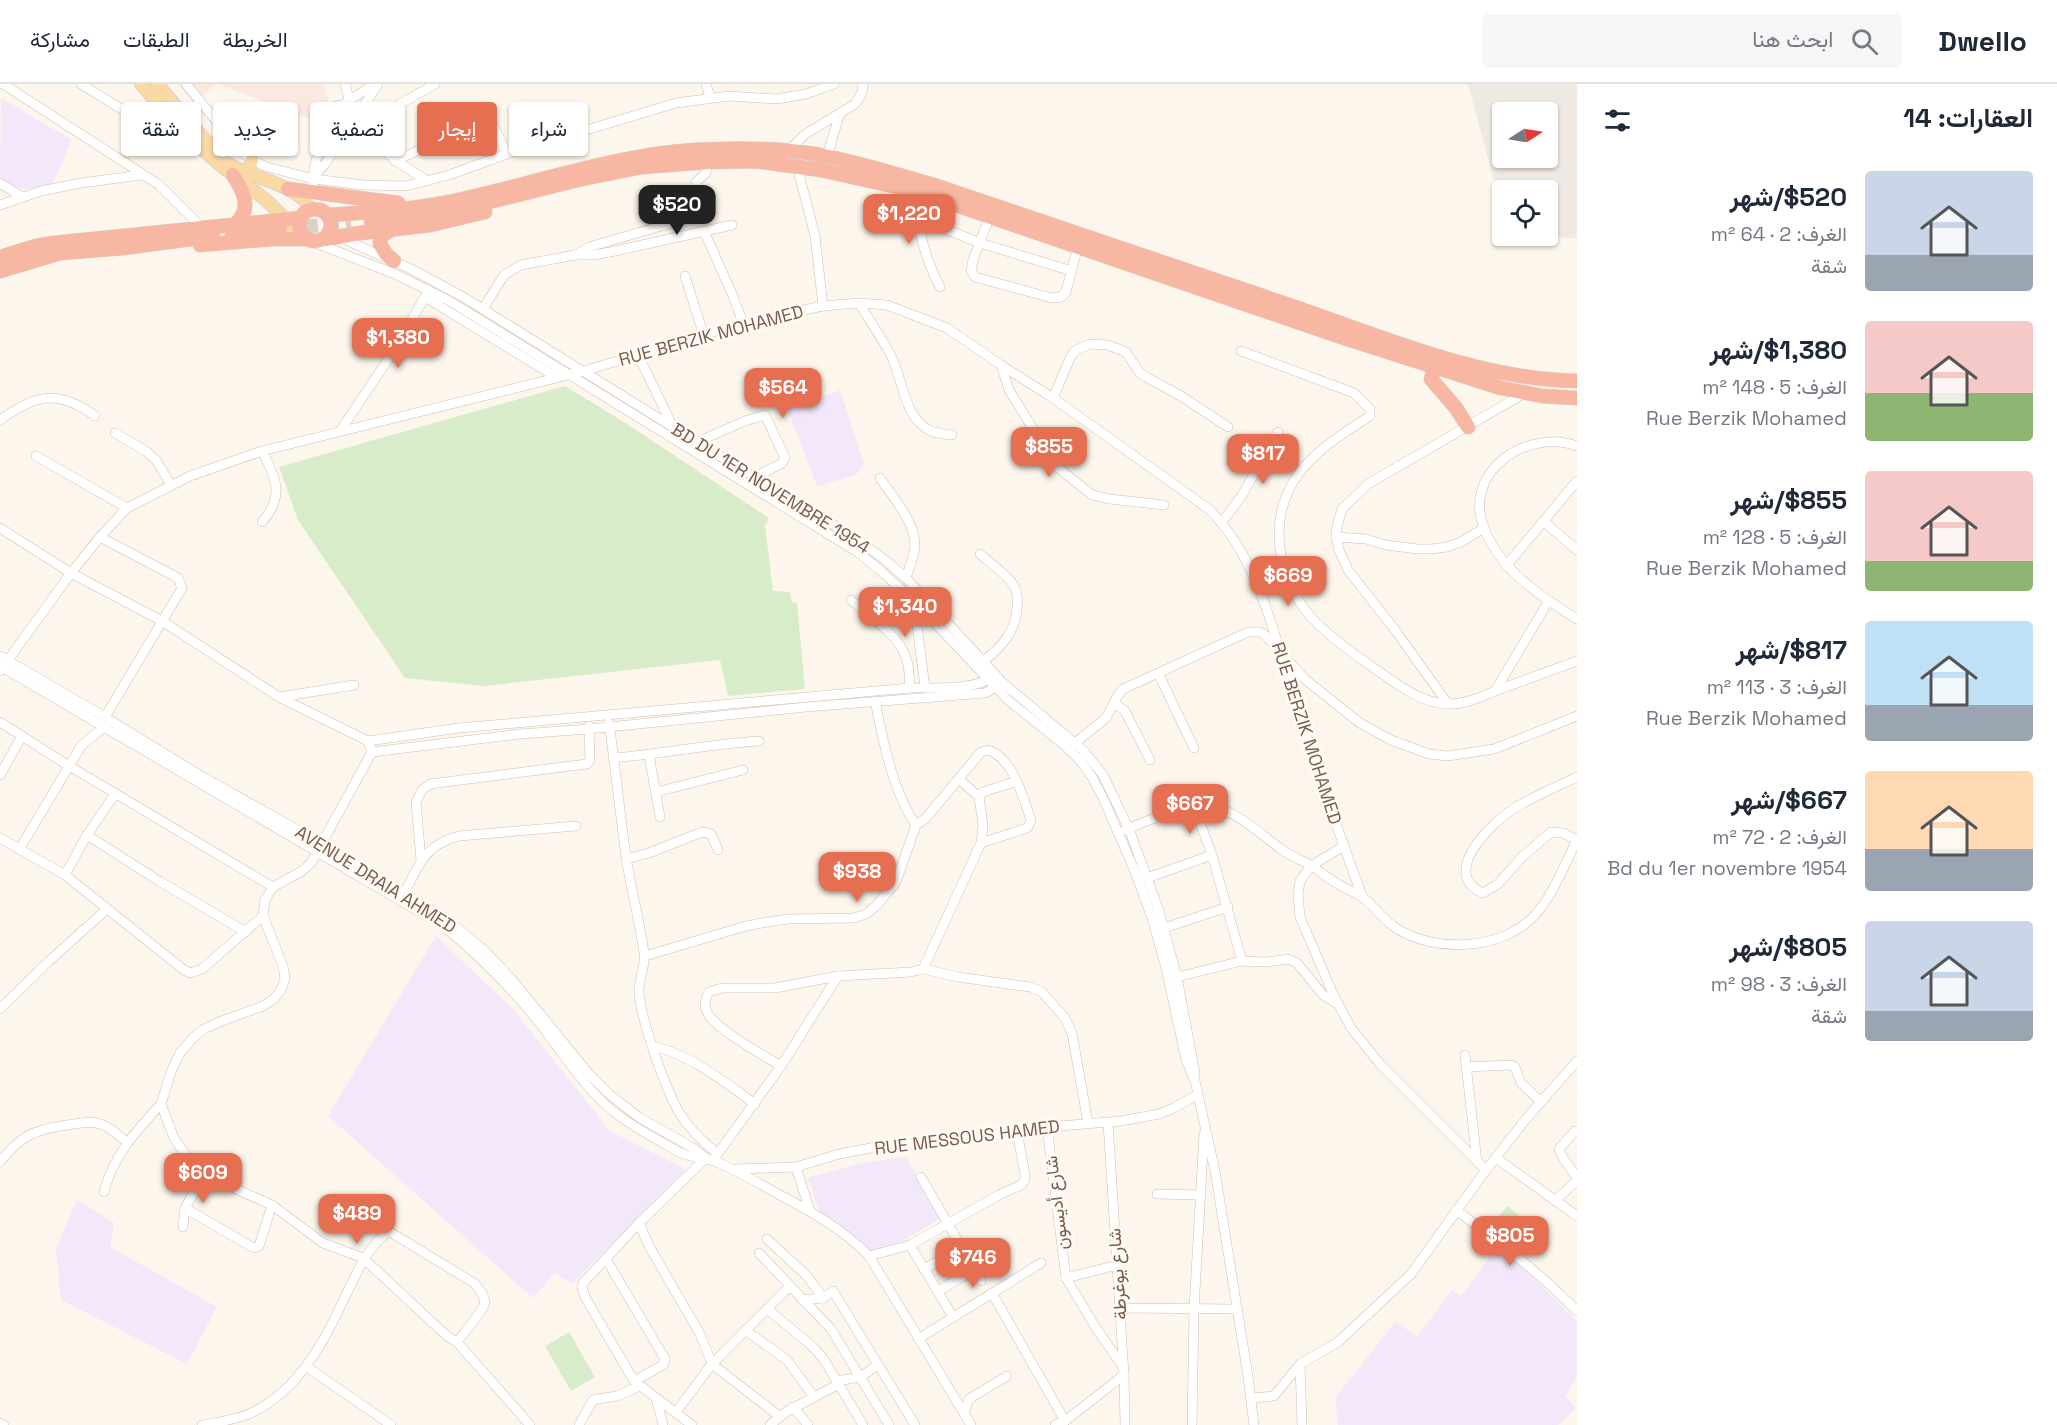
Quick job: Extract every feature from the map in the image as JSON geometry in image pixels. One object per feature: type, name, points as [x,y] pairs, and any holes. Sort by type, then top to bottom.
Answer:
[{"type":"highway","points":[[0,271],[60,253],[123,248],[208,236],[283,224],[315,213],[403,210],[466,198],[595,165],[675,152],[719,149],[789,151],[827,156],[934,185],[1408,346],[1496,373],[1547,381],[1577,381]]},
{"type":"highway","points":[[351,222],[440,214],[608,173],[642,167],[756,161],[797,166],[915,191],[1341,337],[1502,388],[1542,396],[1577,398]]},
{"type":"highway","points":[[233,176],[245,201],[243,215],[234,225]]},
{"type":"highway","points":[[288,189],[313,183],[400,204],[442,202]]},
{"type":"highway","points":[[123,248],[160,249],[318,238],[450,222],[488,211],[534,192]]},
{"type":"highway","points":[[315,213],[299,230],[318,238]]},
{"type":"highway","points":[[315,213],[331,220],[318,238]]},
{"type":"highway","points":[[0,257],[54,243],[234,225],[283,224]]},
{"type":"highway","points":[[390,230],[381,237],[380,244],[394,261]]},
{"type":"highway","points":[[1435,366],[1431,379],[1456,408],[1468,427]]},
{"type":"main road","points":[[141,84],[161,102]]},
{"type":"main road","points":[[157,84],[168,102]]},
{"type":"main road","points":[[201,139],[228,164],[301,196],[315,213]]},
{"type":"main road","points":[[201,142],[233,176],[258,193],[283,224],[318,238]]},
{"type":"main road","points":[[248,174],[252,160]]},
{"type":"street","points":[[3,84],[158,184],[202,228]]},
{"type":"street","points":[[81,84],[121,109]]},
{"type":"street","points":[[186,84],[239,149],[252,160],[267,167],[313,183],[406,186],[429,181],[507,154],[675,103],[729,96],[777,99],[806,94],[834,84]]},
{"type":"street","points":[[345,84],[345,102],[377,84]]},
{"type":"street","points":[[368,102],[377,84]]},
{"type":"street","points":[[398,102],[435,84]]},
{"type":"street","points":[[706,84],[710,98]]},
{"type":"street","points":[[789,151],[804,135],[859,100],[862,84]]},
{"type":"street","points":[[827,156],[840,113]]},
{"type":"street","points":[[395,161],[485,120],[491,121],[494,125],[507,154]]},
{"type":"street","points":[[315,213],[313,183],[319,156]]},
{"type":"street","points":[[313,183],[330,156]]},
{"type":"street","points":[[389,156],[429,181]]},
{"type":"street","points":[[575,255],[589,247],[686,220],[692,216],[696,209],[695,184],[706,173],[707,162]]},
{"type":"street","points":[[797,166],[815,236],[823,306]]},
{"type":"street","points":[[0,205],[41,191],[141,175]]},
{"type":"street","points":[[0,183],[22,197]]},
{"type":"street","points":[[915,191],[918,224],[924,252],[940,287]]},
{"type":"street","points":[[990,216],[971,270],[973,276],[983,280],[1057,298],[1064,296],[1078,246]]},
{"type":"street","points":[[918,224],[938,226],[980,243],[1072,271]]},
{"type":"street","points":[[483,309],[498,283],[512,269],[521,265],[575,255],[594,255],[732,225]]},
{"type":"street","points":[[704,231],[733,296],[742,323]]},
{"type":"street","points":[[645,232],[648,244]]},
{"type":"street","points":[[318,238],[395,274],[556,377]]},
{"type":"street","name":"BD DU 1ER NOVEMBRE 1954","points":[[318,238],[394,261],[446,287],[854,537],[908,581],[984,661],[999,686],[1075,742],[1093,760],[1103,776],[1129,829],[1164,928],[1177,977],[1193,1056],[1195,1081]]},
{"type":"street","points":[[685,276],[704,336]]},
{"type":"street","points":[[0,528],[71,573],[162,621],[279,697],[369,741],[459,728],[910,688],[970,685],[992,677],[881,571],[859,554],[478,318],[427,293]]},
{"type":"street","points":[[340,431],[391,355],[427,293]]},
{"type":"street","points":[[859,303],[894,362],[907,403],[914,415],[930,431],[952,435]]},
{"type":"street","name":"RUE BERZIK MOHAMED","points":[[2,664],[100,537],[128,508],[190,476],[262,451],[584,371],[742,323],[823,306],[859,303],[886,305],[947,328],[1053,398],[1210,510],[1222,522],[1245,558],[1258,586],[1344,846],[1364,898]]},
{"type":"street","points":[[1053,398],[1071,356],[1076,350],[1090,344],[1108,345],[1126,351],[1139,372],[1228,427]]},
{"type":"street","points":[[1240,351],[1354,393],[1370,409],[1370,416],[1325,447],[1296,477],[1286,498],[1277,530],[1285,574],[1310,616],[1334,638],[1413,693],[1427,700],[1448,704],[1473,700],[1577,661]]},
{"type":"street","points":[[638,355],[674,427]]},
{"type":"street","points":[[1001,365],[1010,390],[1056,466],[1092,495],[1164,505]]},
{"type":"street","points":[[1448,704],[1348,570],[1336,537],[1337,526],[1342,509],[1368,484],[1525,393]]},
{"type":"street","points":[[0,420],[18,407],[36,399],[49,398],[64,398],[79,404],[95,416]]},
{"type":"street","points":[[697,442],[745,421],[765,415],[785,458],[782,463],[744,483]]},
{"type":"street","points":[[1222,522],[1241,496],[1278,432]]},
{"type":"street","points":[[115,433],[146,451],[156,460],[171,485]]},
{"type":"street","points":[[1577,446],[1550,441],[1517,449],[1504,457],[1489,476],[1481,494],[1484,528],[1506,566],[1548,602],[1577,619]]},
{"type":"street","points":[[262,451],[277,487],[274,505],[262,522]]},
{"type":"street","points":[[36,456],[128,508]]},
{"type":"street","points":[[880,478],[909,523],[913,534],[913,557],[908,581],[914,602],[925,688]]},
{"type":"street","points":[[1506,566],[1577,481]]},
{"type":"street","points":[[1543,521],[1577,550]]},
{"type":"street","points":[[1336,537],[1432,549],[1461,542],[1484,528]]},
{"type":"street","points":[[100,537],[178,578],[182,588],[105,717]]},
{"type":"street","points":[[980,554],[1013,584],[1018,595],[1017,615],[1012,631],[999,649],[984,661]]},
{"type":"street","points":[[852,600],[898,642],[906,656],[910,688]]},
{"type":"street","points":[[1495,691],[1548,602]]},
{"type":"street","points":[[1075,742],[1101,723],[1123,689],[1248,632],[1260,632],[1265,635],[1306,680],[1360,723],[1410,749],[1437,756],[1463,755],[1494,749],[1577,716]]},
{"type":"street","name":"AVENUE DRAIA AHMED","points":[[2,664],[105,717],[203,777],[323,844],[447,918],[498,963],[537,1008],[556,1039]]},
{"type":"street","name":"AVENUE DRAIA AHMED","points":[[2,664],[104,727],[442,925],[505,982],[610,1095],[639,1118],[712,1158]]},
{"type":"street","points":[[1158,673],[1194,748]]},
{"type":"street","points":[[279,697],[354,685]]},
{"type":"street","points":[[372,752],[520,734],[875,701],[978,694],[999,686],[1020,711],[1079,759],[1098,788],[1119,833],[1153,921],[1168,974],[1186,1060],[1195,1081],[1215,1171],[1254,1425]]},
{"type":"street","points":[[875,701],[887,752],[906,810],[916,825]]},
{"type":"street","points":[[1114,703],[1125,711],[1150,760]]},
{"type":"street","points":[[608,715],[626,859],[645,956],[639,983],[639,995],[667,1087],[680,1114],[712,1158],[810,1211],[855,1241],[869,1256],[971,1425]]},
{"type":"street","points":[[421,860],[416,802],[422,790],[430,784],[586,764],[590,760],[588,717]]},
{"type":"street","points":[[0,722],[115,794],[273,887]]},
{"type":"street","points":[[19,850],[81,746],[104,727]]},
{"type":"street","points":[[0,775],[22,736]]},
{"type":"street","points":[[104,1192],[112,1168],[126,1142],[161,1104],[171,1072],[180,1053],[193,1038],[204,1029],[219,1022],[263,1006],[274,999],[281,990],[285,979],[283,966],[263,916],[265,900],[273,887],[302,871],[323,844],[372,752],[369,741]]},
{"type":"street","points":[[613,758],[649,755],[716,744],[759,741]]},
{"type":"street","points":[[645,956],[767,922],[854,918],[866,914],[876,906],[896,882],[916,825],[925,819],[981,752],[988,750],[1005,763],[1017,780],[1031,824],[1024,829],[981,843]]},
{"type":"street","points":[[649,755],[660,817]]},
{"type":"street","points":[[656,792],[743,770]]},
{"type":"street","points":[[1119,833],[1194,806],[1213,807],[1230,813],[1296,860],[1311,866],[1364,898],[1394,927],[1430,942],[1444,944],[1488,941],[1512,932],[1534,916],[1548,898],[1577,840],[1563,833],[1551,832],[1522,857],[1498,884],[1483,893],[1470,883],[1466,873],[1466,862],[1470,854],[1500,818],[1519,805],[1577,777]]},
{"type":"street","points":[[923,969],[981,843],[983,825],[979,797],[959,779]]},
{"type":"street","points":[[979,797],[983,792],[1017,780]]},
{"type":"street","points":[[65,875],[87,835],[115,794]]},
{"type":"street","points":[[1194,806],[1212,855],[1242,961]]},
{"type":"street","points":[[405,892],[421,860],[439,843],[459,836],[576,826]]},
{"type":"street","points":[[626,859],[649,853],[702,832],[711,834],[718,850]]},
{"type":"street","points":[[87,835],[246,932]]},
{"type":"street","points":[[0,838],[65,875],[190,973],[202,969],[263,916]]},
{"type":"street","points":[[1344,846],[1311,866],[1300,881],[1298,895],[1300,917],[1338,1004],[1351,1028],[1380,1064],[1486,1170]]},
{"type":"street","points":[[1147,878],[1212,855]]},
{"type":"street","points":[[1164,928],[1228,907]]},
{"type":"street","points":[[0,1009],[107,909]]},
{"type":"street","points":[[1177,977],[1242,961],[1266,962],[1288,958],[1297,963],[1323,995],[1338,1004]]},
{"type":"street","points":[[781,1066],[725,1030],[711,1018],[705,1007],[709,992],[722,988],[775,988],[838,976],[911,972],[923,969],[958,977],[1030,987],[1042,992],[1065,1018],[1072,1033],[1088,1123]]},
{"type":"street","points":[[692,1425],[637,1383],[583,1291],[584,1283],[639,1223],[712,1158],[755,1104],[838,976]]},
{"type":"street","points":[[653,1046],[671,1051],[702,1067],[755,1104]]},
{"type":"street","points":[[1465,1055],[1477,1162]]},
{"type":"street","points":[[1251,1398],[1274,1396],[1300,1364],[1338,1342],[1411,1275],[1486,1170],[1577,1061]]},
{"type":"street","points":[[1466,1067],[1511,1065],[1515,1068],[1521,1083],[1541,1102]]},
{"type":"street","name":"RUE MESSOUS HAMED","points":[[734,1169],[796,1167],[839,1154],[876,1148],[966,1139],[1047,1127],[1108,1123],[1159,1114],[1197,1095]]},
{"type":"street","points":[[161,1104],[174,1138],[204,1174],[272,1205],[323,1243],[363,1258],[447,1336],[457,1342],[530,1425]]},
{"type":"street","points":[[0,1162],[12,1146],[23,1137],[40,1130],[91,1122],[100,1123],[126,1142]]},
{"type":"street","name":"شارع يوغرطة","points":[[1108,1123],[1124,1371],[1125,1425]]},
{"type":"street","name":"شارع أديسون","points":[[1047,1127],[1066,1278]]},
{"type":"street","points":[[1192,1425],[1194,1309],[1204,1129]]},
{"type":"street","points":[[869,1256],[910,1245],[1023,1183],[1025,1175],[1017,1131]]},
{"type":"street","points":[[1555,1201],[1577,1178],[1559,1151],[1575,1131]]},
{"type":"street","points":[[1496,1158],[1577,1216]]},
{"type":"street","points":[[796,1167],[810,1211]]},
{"type":"street","points":[[183,1227],[185,1208],[204,1174]]},
{"type":"street","points":[[921,1178],[981,1281]]},
{"type":"street","points":[[1157,1194],[1200,1195]]},
{"type":"street","points":[[185,1208],[254,1248],[259,1246],[272,1205]]},
{"type":"street","points":[[1456,1210],[1516,1255],[1575,1305]]},
{"type":"street","points":[[639,1223],[649,1246],[700,1335],[712,1364],[779,1416]]},
{"type":"street","points":[[202,1425],[249,1414],[279,1396],[307,1367],[335,1319],[363,1258],[384,1235],[390,1232],[474,1283],[484,1297],[484,1305],[457,1342]]},
{"type":"street","points":[[768,1239],[807,1276],[823,1298]]},
{"type":"street","points":[[910,1245],[953,1317]]},
{"type":"street","points":[[924,1269],[962,1248]]},
{"type":"street","points":[[759,1253],[831,1329],[889,1425]]},
{"type":"street","points":[[579,1425],[593,1400],[617,1396],[663,1365],[665,1359],[606,1259]]},
{"type":"street","points":[[918,1339],[1041,1263]]},
{"type":"street","points":[[992,1293],[1060,1423],[1124,1371],[1066,1278],[1117,1265]]},
{"type":"street","points":[[938,1291],[974,1270]]},
{"type":"street","points":[[676,1412],[712,1364],[790,1286]]},
{"type":"street","points":[[802,1300],[823,1298],[834,1291],[913,1422],[902,1425]]},
{"type":"street","points":[[1120,1308],[1236,1309]]},
{"type":"street","points":[[767,1309],[823,1358],[863,1425]]},
{"type":"street","points":[[745,1330],[787,1360],[814,1397]]},
{"type":"street","points":[[1300,1364],[1302,1425]]},
{"type":"street","points":[[770,1425],[793,1407],[838,1382],[861,1377],[877,1365]]},
{"type":"street","points":[[307,1367],[391,1425]]},
{"type":"street","points":[[964,1414],[969,1399],[1008,1376]]},
{"type":"street","points":[[656,1398],[663,1425]]},
{"type":"street","points":[[793,1407],[808,1425]]},
{"type":"street","points":[[0,1423],[4,1425]]},
{"type":"shaded area","points":[[178,84],[217,84],[195,102]]},
{"type":"shaded area","points":[[217,84],[324,84],[329,102],[310,102],[310,119],[298,114],[298,102],[265,102]]},
{"type":"shaded area","points":[[1468,84],[1577,84],[1577,238],[1558,237],[1558,180],[1494,180]]},
{"type":"shaded area","points":[[1,98],[72,140],[51,187],[21,189],[0,178]]},
{"type":"shaded area","points":[[795,385],[803,405],[840,390],[864,464],[856,475],[817,486],[780,391]]},
{"type":"shaded area","points":[[436,936],[513,1009],[610,1131],[686,1169],[572,1284],[555,1273],[533,1298],[328,1116]]},
{"type":"shaded area","points":[[906,1157],[941,1218],[875,1257],[821,1217],[808,1178],[861,1163]]},
{"type":"shaded area","points":[[77,1200],[114,1223],[110,1247],[217,1307],[187,1364],[61,1300],[56,1248]]},
{"type":"shaded area","points":[[1497,1247],[1511,1256],[1577,1321],[1577,1377],[1566,1396],[1576,1408],[1558,1425],[1338,1425],[1335,1398],[1396,1321],[1417,1337],[1452,1290],[1461,1296]]},
{"type":"green space","points":[[565,386],[624,422],[769,518],[765,526],[773,591],[790,592],[792,602],[797,603],[805,689],[728,696],[720,660],[484,686],[405,678],[298,520],[279,467]]},
{"type":"green space","points":[[1508,1206],[1542,1236],[1524,1255],[1489,1226]]},
{"type":"green space","points":[[569,1332],[595,1377],[571,1391],[545,1346]]},
{"type":"tunnel","points":[[283,229],[351,222]]}]
